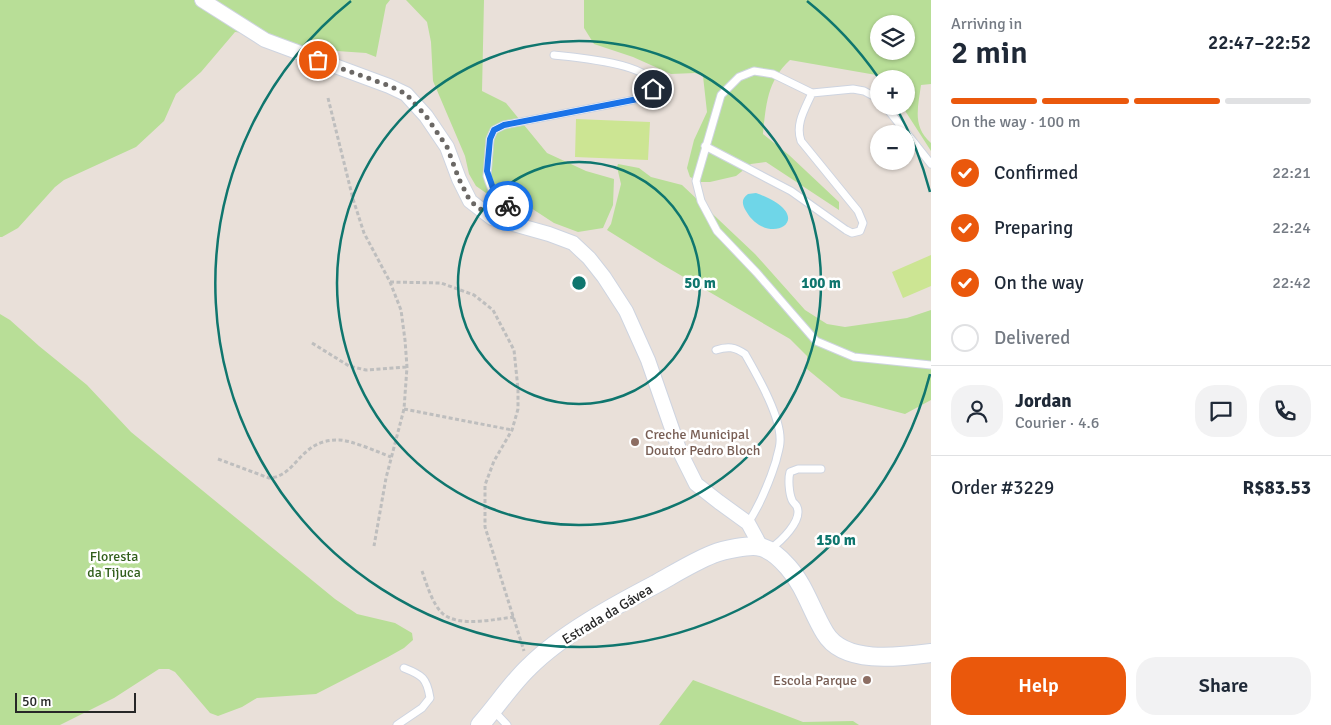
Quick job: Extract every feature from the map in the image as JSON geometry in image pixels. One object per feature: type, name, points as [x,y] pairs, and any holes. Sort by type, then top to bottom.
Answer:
[{"type":"street","points":[[202,0],[265,40],[390,86],[406,94],[426,116],[447,147],[470,201],[492,218],[573,243],[590,258],[626,311],[648,360],[680,452],[696,484],[748,523],[764,549],[782,561],[796,576],[826,635],[841,649],[858,655],[901,657],[931,653]]},
{"type":"street","name":"Estrada da Gávea","points":[[480,725],[529,666],[558,643],[591,621],[694,563],[714,554],[744,547],[764,549]]},
{"type":"lane","points":[[517,225],[511,209],[495,194],[488,176],[490,139],[494,130],[504,125],[643,98],[651,94],[653,89],[650,79],[633,69],[588,58],[554,56]]},
{"type":"lane","points":[[870,94],[864,90],[853,89],[812,93],[773,74],[754,71],[739,77],[721,95],[696,181],[701,201],[717,231],[757,273],[816,341],[854,358],[931,365]]},
{"type":"lane","points":[[705,146],[791,190],[846,230],[852,233],[860,231],[863,224],[858,211],[801,141],[798,132],[799,122],[812,93]]},
{"type":"lane","points":[[892,115],[931,164]]},
{"type":"lane","points":[[716,350],[728,347],[745,354],[776,416],[779,429],[780,443],[768,485],[759,508],[748,523]]},
{"type":"lane","points":[[764,549],[782,540],[794,524],[797,507],[791,497],[790,472],[798,469],[820,469]]},
{"type":"lane","points":[[397,725],[422,708],[430,698],[428,685],[420,674],[404,668]]},
{"type":"lane","points":[[493,710],[507,725]]},
{"type":"path","points":[[328,98],[353,198],[364,233],[390,282],[401,310],[405,340],[407,367],[404,409],[391,457],[374,546]]},
{"type":"path","points":[[390,282],[441,283],[474,295],[493,310],[514,350],[518,409],[512,430],[494,461],[485,485],[485,527],[529,666]]},
{"type":"path","points":[[312,343],[348,366],[366,370],[407,367]]},
{"type":"path","points":[[404,409],[512,430]]},
{"type":"path","points":[[218,459],[269,478],[278,478],[286,473],[314,445],[328,440],[341,440],[391,457]]},
{"type":"path","points":[[422,571],[433,598],[443,614],[461,621],[485,621],[514,617]]},
{"type":"green space","points":[[0,0],[390,0],[386,5],[376,57],[366,53],[337,51],[322,69],[275,36],[235,32],[201,72],[176,94],[164,121],[136,147],[64,180],[55,187],[18,228],[0,237]]},
{"type":"green space","points":[[406,0],[484,0],[482,91],[506,103],[547,153],[586,171],[614,179],[613,205],[603,228],[578,232],[554,223],[508,193],[486,193],[476,186],[469,174],[465,156],[433,81],[431,42],[427,22]]},
{"type":"green space","points":[[584,0],[931,0],[931,84],[921,85],[918,116],[921,130],[931,143],[931,151],[908,115],[915,115],[915,70],[870,70],[870,74],[790,60],[776,76],[772,85],[767,103],[763,134],[789,155],[839,202],[839,210],[766,162],[751,164],[736,176],[710,182],[701,182],[690,177],[687,168],[694,140],[707,112],[703,76],[695,73],[671,74],[633,57],[594,44],[584,28]]},
{"type":"green space","points":[[576,119],[650,122],[648,160],[575,157]]},
{"type":"green space","points":[[618,164],[639,168],[651,177],[682,185],[755,254],[805,310],[827,324],[845,327],[907,318],[931,310],[931,400],[905,414],[841,397],[807,369],[807,356],[790,339],[607,230],[611,224],[621,184]]},
{"type":"green space","points":[[931,255],[931,286],[903,298],[892,272]]},
{"type":"green space","name":"Floresta da Tijuca","points":[[0,314],[10,320],[87,385],[131,432],[335,599],[357,614],[395,623],[412,633],[413,640],[404,648],[388,657],[316,694],[257,698],[242,707],[218,716],[210,713],[175,672],[169,669],[159,669],[114,698],[60,725],[0,725]]},
{"type":"green space","points":[[693,680],[803,722],[853,721],[859,725],[659,725]]},
{"type":"water","points":[[756,193],[776,202],[786,211],[788,220],[784,226],[776,229],[766,228],[755,222],[746,211],[743,202],[748,194]]},
{"type":"way so far","points":[[318,60],[390,86],[406,94],[426,116],[447,147],[470,201],[492,218],[517,225],[514,214],[508,206]]},
{"type":"place","name":"Creche Municipal Doutor Pedro Bloch","points":[[635,442]]},
{"type":"place","name":"Escola Parque","points":[[867,680]]},
{"type":"route","points":[[508,206],[492,190],[487,171],[490,139],[494,130],[504,125],[643,98],[651,94],[653,89]]}]
